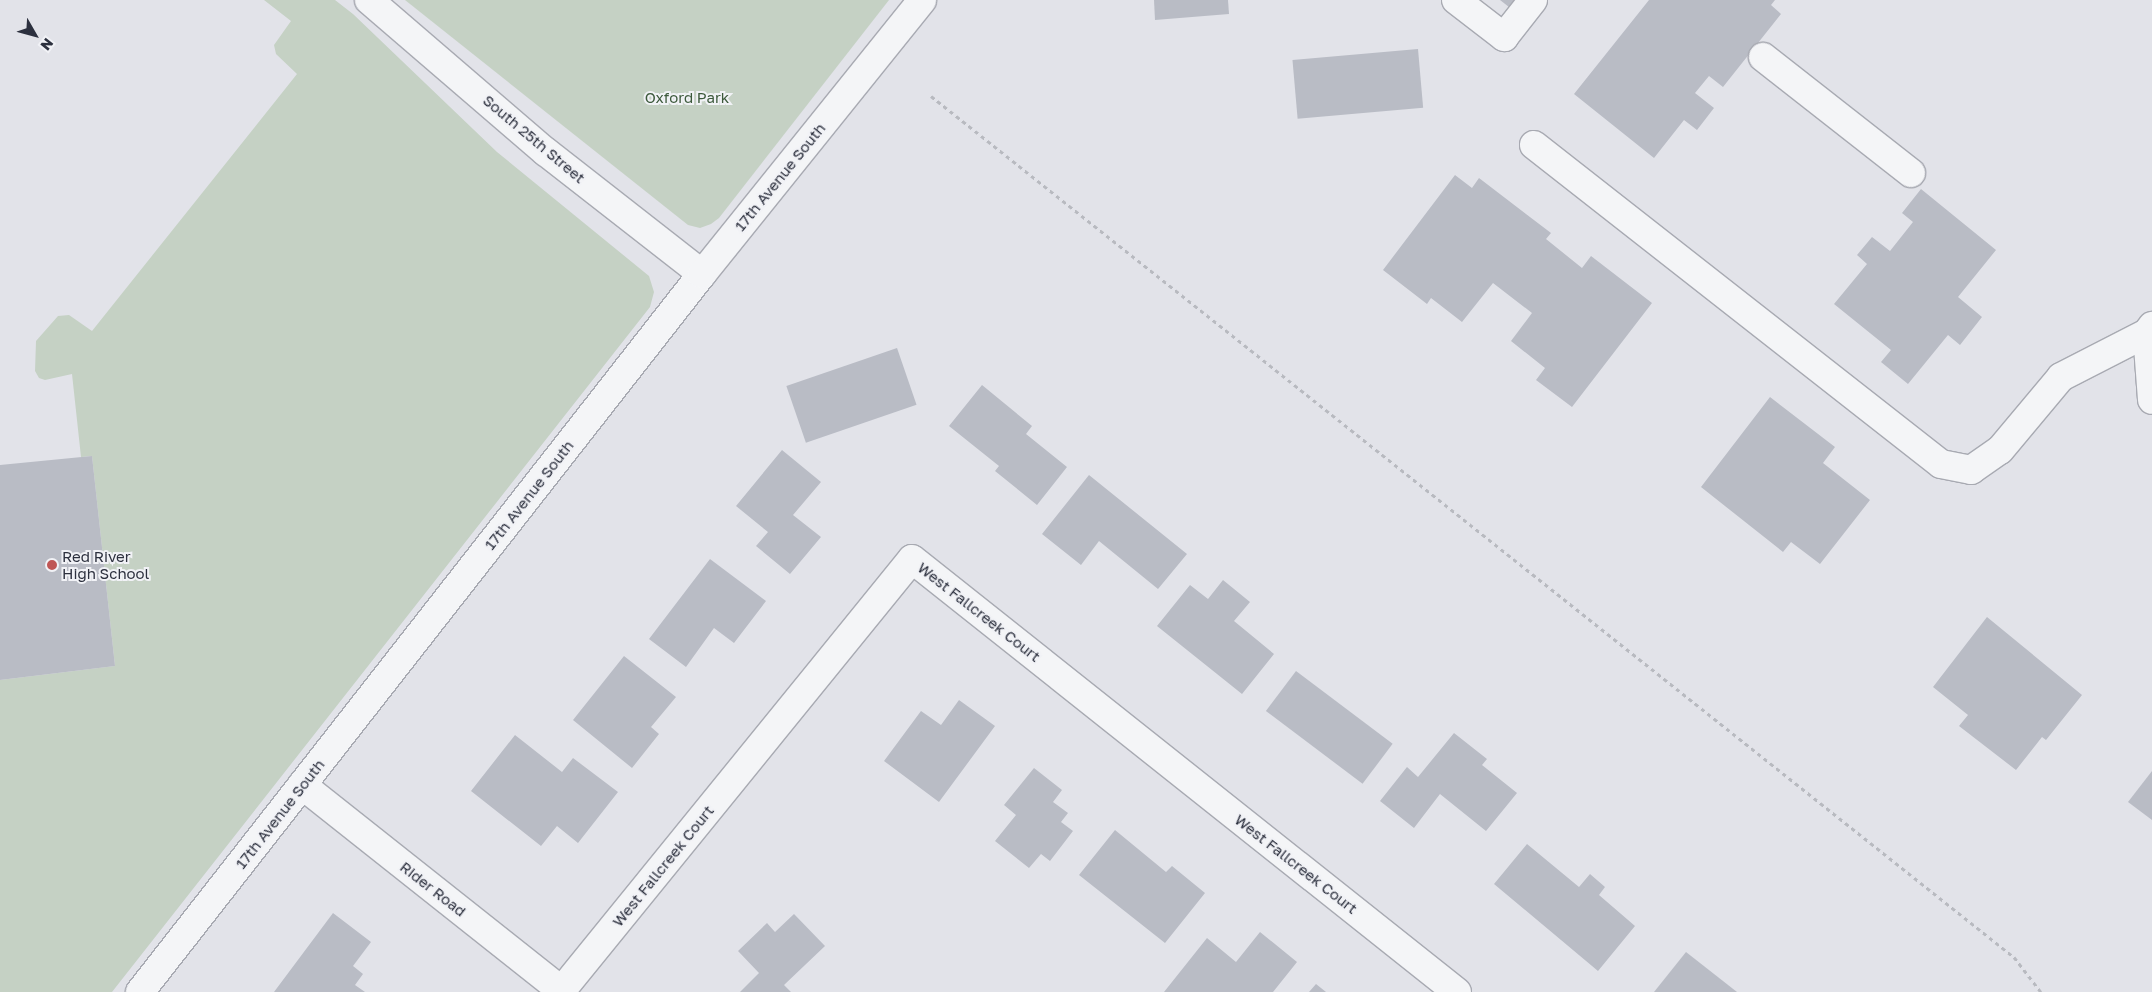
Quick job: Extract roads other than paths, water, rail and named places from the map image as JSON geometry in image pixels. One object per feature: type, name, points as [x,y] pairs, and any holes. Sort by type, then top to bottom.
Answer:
[{"type":"street","name":"South 25th Street","points":[[369,0],[546,152],[702,274]]},
{"type":"street","name":"17th Avenue South","points":[[140,992],[702,274],[922,0]]},
{"type":"street","points":[[1456,0],[1504,37],[1533,0]]},
{"type":"street","points":[[1763,57],[1911,173]]},
{"type":"street","points":[[1534,146],[1941,464],[1971,470],[2000,450],[2062,376],[2149,330],[2152,400]]},
{"type":"street","name":"West Fallcreek Court","points":[[563,991],[912,559],[1457,992]]},
{"type":"street","name":"Rider Road","points":[[302,785],[563,991]]},
{"type":"place","name":"Red River High School","points":[[52,565]]},
{"type":"park label","name":"Oxford Park","points":[[687,98]]}]
